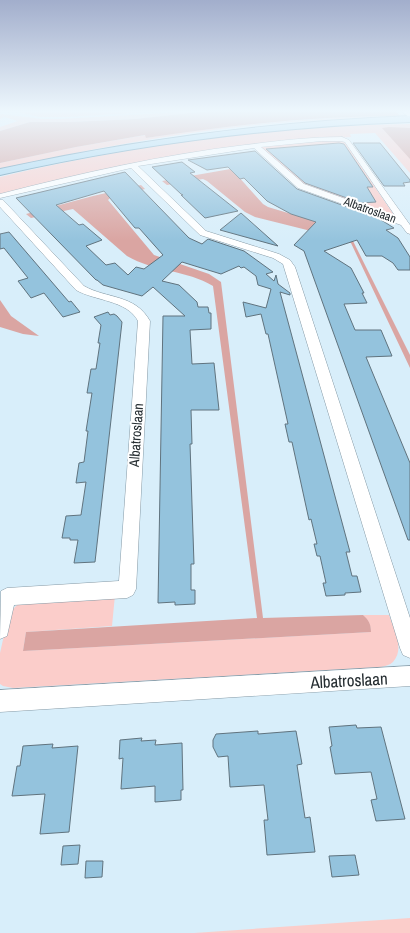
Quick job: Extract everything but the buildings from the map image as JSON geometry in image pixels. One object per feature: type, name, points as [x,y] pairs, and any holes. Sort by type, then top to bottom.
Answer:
[{"type":"main road","points":[[0,172],[90,154]]},
{"type":"street","name":"Albatroslaan","points":[[0,196],[64,179],[195,154]]},
{"type":"street","name":"Albatroslaan","points":[[264,154],[301,186],[404,223]]},
{"type":"street","name":"Albatroslaan","points":[[355,154],[410,231]]},
{"type":"street","points":[[132,165],[199,230],[213,237],[276,256],[287,262],[290,267],[410,648]]},
{"type":"street","name":"Albatroslaan","points":[[0,202],[80,288],[90,294],[135,308],[142,316],[144,321],[127,589],[7,597],[0,629]]},
{"type":"street","name":"Albatroslaan","points":[[0,701],[410,676]]},
{"type":"shaded area","points":[[0,154],[45,154],[0,163]]},
{"type":"shaded area","points":[[45,154],[74,154],[0,170],[0,163]]},
{"type":"shaded area","points":[[115,154],[197,154],[0,195],[0,177]]},
{"type":"shaded area","points":[[268,154],[352,154],[396,218],[305,185]]},
{"type":"shaded area","points":[[393,154],[410,154],[410,173]]},
{"type":"shaded area","points":[[405,154],[410,154],[410,159]]},
{"type":"shaded area","points":[[265,163],[237,175],[263,204],[268,207],[338,228],[350,235],[410,355],[410,368],[351,243],[335,237],[255,217],[245,212],[203,179],[167,185],[162,181]]},
{"type":"shaded area","points":[[141,185],[145,189],[111,197],[108,200],[154,255],[209,274],[221,282],[263,618],[363,615],[371,627],[371,632],[23,651],[26,632],[257,618],[213,286],[192,277],[148,265],[127,256],[73,209],[31,218],[26,214]]},
{"type":"shaded area","points":[[0,300],[11,316],[39,336],[23,334],[0,327]]},
{"type":"shaded area","points":[[115,595],[112,626],[26,632],[23,651],[371,632],[369,623],[363,615],[389,615],[396,633],[398,651],[393,662],[389,665],[381,667],[13,688],[0,684],[0,653],[9,613],[18,604]]},
{"type":"shaded area","points":[[410,918],[410,933],[194,933]]}]
